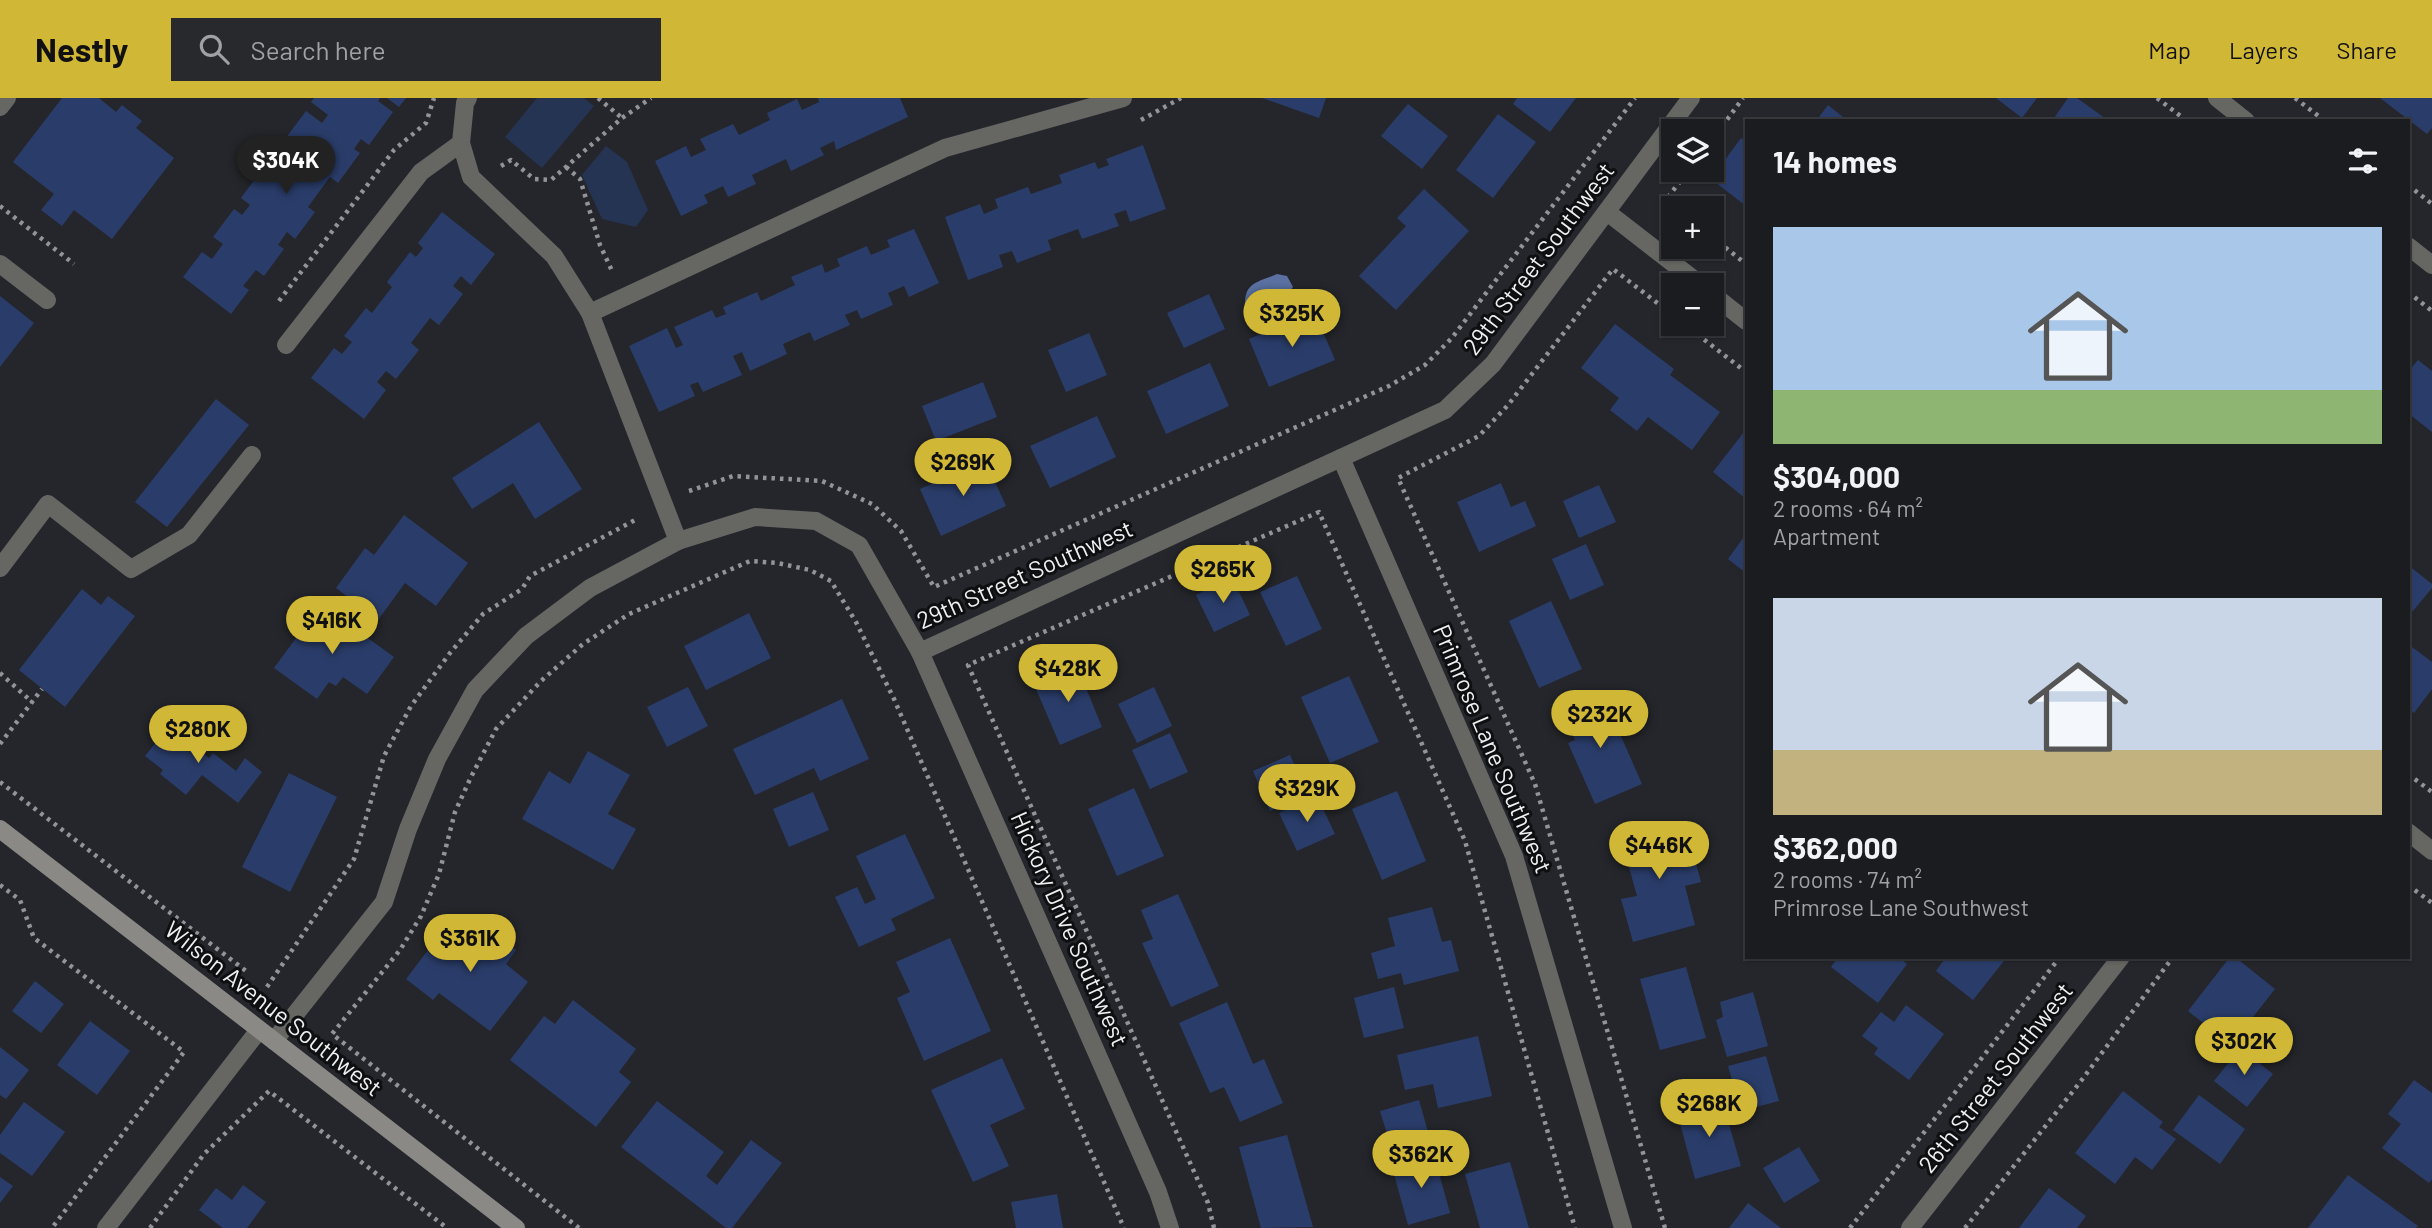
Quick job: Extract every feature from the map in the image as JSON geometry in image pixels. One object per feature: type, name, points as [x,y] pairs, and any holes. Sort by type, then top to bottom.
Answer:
[{"type":"main road","name":"Wilson Avenue Southwest","points":[[0,829],[516,1228]]},
{"type":"street","points":[[0,107],[7,98]]},
{"type":"street","points":[[468,98],[465,103],[461,143],[471,177],[554,256],[590,313],[678,541]]},
{"type":"street","points":[[590,313],[945,148],[1123,98]]},
{"type":"street","name":"29th Street Southwest","points":[[274,1041],[384,902],[408,829],[437,759],[474,691],[526,636],[590,588],[678,541],[755,517],[816,521],[859,545],[920,652],[1445,410],[1493,364],[1691,98]]},
{"type":"street","points":[[2217,98],[2243,119]]},
{"type":"street","points":[[286,345],[421,172],[461,143]]},
{"type":"street","points":[[1607,212],[1686,273]]},
{"type":"street","points":[[2410,248],[2432,265]]},
{"type":"street","points":[[0,264],[47,300]]},
{"type":"street","points":[[1724,304],[1745,320]]},
{"type":"street","points":[[0,568],[48,504],[131,569],[189,535],[252,454]]},
{"type":"street","name":"Primrose Lane Southwest","points":[[1341,458],[1514,856],[1623,1228]]},
{"type":"street","name":"Hickory Drive Southwest","points":[[920,652],[1158,1192],[1170,1228]]},
{"type":"street","points":[[2410,834],[2432,851]]},
{"type":"street","name":"26th Street Southwest","points":[[1910,1228],[2119,959]]},
{"type":"street","points":[[106,1228],[259,1030]]},
{"type":"path","points":[[279,300],[394,150],[426,122],[434,98]]},
{"type":"path","points":[[598,98],[622,118]]},
{"type":"path","points":[[1129,124],[1142,120],[1181,98]]},
{"type":"path","points":[[684,484],[690,492],[733,476],[822,481],[872,504],[901,531],[934,587],[1389,386],[1425,365],[1451,339],[1634,98]]},
{"type":"path","points":[[1724,124],[1743,98]]},
{"type":"path","points":[[2157,98],[2184,119]]},
{"type":"path","points":[[2295,98],[2322,119]]},
{"type":"path","points":[[566,167],[580,179],[600,245],[624,297]]},
{"type":"path","points":[[1669,196],[1680,182]]},
{"type":"path","points":[[2410,187],[2432,204]]},
{"type":"path","points":[[0,206],[74,264]]},
{"type":"path","points":[[1724,247],[1745,263]]},
{"type":"path","points":[[1661,307],[1613,269],[1508,405],[1479,436],[1398,478],[1535,784],[1665,1228]]},
{"type":"path","points":[[2410,294],[2432,311]]},
{"type":"path","points":[[1699,336],[1745,372]]},
{"type":"path","points":[[1214,1228],[1208,1203],[968,665],[1319,512],[1465,841],[1575,1228]]},
{"type":"path","points":[[579,1228],[332,1034],[400,950],[421,916],[439,874],[455,812],[496,729],[541,681],[583,644],[629,614],[750,561],[810,569],[831,581],[856,622],[894,699],[1124,1228]]},
{"type":"path","points":[[0,673],[32,702]]},
{"type":"path","points":[[0,744],[42,689]]},
{"type":"path","points":[[2410,776],[2432,792]]},
{"type":"path","points":[[0,782],[246,971]]},
{"type":"path","points":[[0,885],[20,900],[34,938],[184,1052],[52,1228]]},
{"type":"path","points":[[2410,886],[2432,903]]},
{"type":"path","points":[[1850,1228],[2058,959]]},
{"type":"path","points":[[1965,1228],[2081,1081],[2172,959]]},
{"type":"path","points":[[150,1228],[204,1154],[270,1091],[447,1228]]},
{"type":"shaded area","points":[[537,98],[584,98],[594,106],[542,168],[505,137]]},
{"type":"shaded area","points":[[606,146],[627,162],[648,210],[636,227],[602,219],[582,175]]},
{"type":"shaded area","points":[[1277,274],[1287,276],[1293,287],[1267,312],[1258,316],[1245,307],[1249,288]]},
{"type":"building","points":[[62,98],[99,98],[116,112],[122,105],[142,121],[136,128],[174,158],[112,239],[74,210],[62,226],[41,210],[54,194],[13,162]]},
{"type":"building","points":[[314,98],[380,98],[378,101],[393,112],[369,145],[361,139],[354,149],[360,153],[338,183],[330,177],[308,207],[315,212],[295,239],[287,232],[278,245],[284,249],[264,276],[256,270],[243,286],[249,290],[231,314],[183,277],[202,252],[212,259],[223,244],[213,237],[234,209],[242,215],[250,205],[241,198],[264,167],[272,173],[291,149],[282,143],[306,111],[322,123],[328,115],[311,102]]},
{"type":"building","points":[[387,98],[406,98],[399,107]]},
{"type":"building","points":[[818,98],[900,98],[908,117],[836,150],[834,141],[820,148],[824,155],[791,171],[786,159],[752,175],[756,184],[728,197],[723,186],[704,195],[708,203],[681,216],[655,161],[686,146],[691,157],[706,150],[700,139],[733,124],[739,135],[770,120],[767,113],[797,99],[802,110],[819,102]]},
{"type":"building","points":[[1262,98],[1326,98],[1319,118]]},
{"type":"building","points":[[1517,98],[1576,98],[1550,132],[1513,104]]},
{"type":"building","points":[[1996,98],[2037,98],[2022,118]]},
{"type":"building","points":[[2068,98],[2077,98],[2106,119],[2053,119]]},
{"type":"building","points":[[2380,98],[2432,98],[2432,128],[2427,134]]},
{"type":"building","points":[[1408,104],[1448,136],[1422,169],[1381,136]]},
{"type":"building","points":[[1828,105],[1846,119],[1818,119]]},
{"type":"building","points":[[1498,114],[1536,142],[1493,198],[1456,170]]},
{"type":"building","points":[[1741,138],[1745,141],[1745,205],[1715,182],[1724,182],[1724,161]]},
{"type":"building","points":[[1143,145],[1166,209],[1130,222],[1126,210],[1114,214],[1119,226],[1082,239],[1078,229],[1048,240],[1051,250],[1017,263],[1012,251],[999,255],[1003,267],[968,280],[945,217],[980,204],[984,214],[998,208],[995,199],[1028,187],[1031,194],[1062,183],[1059,175],[1095,162],[1098,169],[1109,165],[1106,159]]},
{"type":"building","points":[[1424,189],[1469,231],[1396,310],[1359,276],[1406,226],[1397,218]]},
{"type":"building","points":[[442,212],[495,254],[471,285],[461,276],[453,286],[463,294],[439,325],[430,318],[411,343],[419,350],[396,379],[386,371],[377,382],[386,390],[364,419],[311,378],[334,348],[342,354],[352,342],[344,336],[366,308],[372,313],[392,287],[387,282],[410,252],[416,257],[423,248],[418,243]]},
{"type":"building","points":[[914,229],[939,283],[909,297],[904,286],[888,293],[893,305],[861,319],[857,310],[845,315],[850,325],[814,341],[810,332],[783,344],[787,354],[750,371],[742,352],[733,356],[742,375],[703,392],[698,382],[690,385],[695,396],[659,412],[629,346],[667,328],[676,348],[683,345],[674,327],[712,310],[716,318],[726,314],[723,307],[757,292],[761,301],[795,285],[791,277],[822,264],[825,273],[840,266],[837,259],[867,246],[871,255],[890,247],[887,240]]},
{"type":"building","points":[[1209,294],[1225,329],[1184,348],[1167,313]]},
{"type":"building","points":[[0,296],[34,323],[0,367]]},
{"type":"building","points":[[1314,311],[1335,360],[1269,387],[1249,339]]},
{"type":"building","points":[[1615,324],[1674,369],[1670,375],[1720,412],[1692,450],[1648,417],[1637,431],[1610,410],[1619,398],[1581,368]]},
{"type":"building","points":[[1089,333],[1107,375],[1066,392],[1048,350]]},
{"type":"building","points":[[2418,360],[2432,371],[2432,432],[2410,415],[2410,370]]},
{"type":"building","points":[[1210,363],[1229,406],[1166,434],[1147,391]]},
{"type":"building","points":[[983,382],[997,417],[936,441],[922,406]]},
{"type":"building","points":[[216,399],[249,425],[167,527],[135,502]]},
{"type":"building","points":[[1097,416],[1116,457],[1050,488],[1030,446]]},
{"type":"building","points":[[539,422],[582,489],[535,519],[513,483],[472,509],[452,478]]},
{"type":"building","points":[[1744,432],[1745,498],[1713,472]]},
{"type":"building","points":[[985,460],[1006,506],[941,536],[920,489]]},
{"type":"building","points":[[1501,483],[1511,507],[1525,501],[1536,526],[1479,552],[1457,502]]},
{"type":"building","points":[[1599,485],[1616,522],[1579,538],[1563,501]]},
{"type":"building","points":[[404,515],[468,563],[436,606],[405,583],[378,620],[336,588],[365,548],[374,555]]},
{"type":"building","points":[[1745,535],[1745,572],[1728,559]]},
{"type":"building","points":[[1586,544],[1604,585],[1570,600],[1552,559]]},
{"type":"building","points":[[2410,567],[2432,584],[2432,588],[2410,615]]},
{"type":"building","points":[[1297,576],[1322,629],[1286,646],[1260,592]]},
{"type":"building","points":[[1232,577],[1250,615],[1214,632],[1196,595]]},
{"type":"building","points":[[82,589],[101,605],[108,596],[135,616],[65,707],[19,670]]},
{"type":"building","points":[[1551,601],[1582,669],[1539,688],[1509,621]]},
{"type":"building","points":[[321,604],[394,657],[367,694],[343,677],[336,686],[329,682],[317,699],[274,668]]},
{"type":"building","points":[[749,613],[771,658],[706,690],[684,646]]},
{"type":"building","points":[[2410,646],[2432,662],[2432,689],[2414,713],[2410,710]]},
{"type":"building","points":[[1076,664],[1102,727],[1060,745],[1033,682]]},
{"type":"building","points":[[1349,676],[1379,742],[1330,763],[1301,697]]},
{"type":"building","points":[[688,687],[708,726],[667,747],[647,707]]},
{"type":"building","points":[[1154,687],[1172,726],[1137,743],[1118,704]]},
{"type":"building","points":[[1602,693],[1642,784],[1595,804],[1568,743],[1575,740],[1563,711]]},
{"type":"building","points":[[842,699],[869,759],[820,781],[814,768],[755,795],[733,749]]},
{"type":"building","points":[[174,720],[192,734],[187,741],[209,758],[213,753],[236,771],[245,758],[262,772],[238,803],[202,775],[186,795],[160,774],[163,770],[145,756]]},
{"type":"building","points":[[1170,733],[1188,772],[1150,789],[1132,750]]},
{"type":"building","points":[[588,751],[630,775],[608,814],[636,829],[613,870],[522,819],[549,771],[570,784]]},
{"type":"building","points":[[1290,755],[1308,794],[1270,811],[1253,771]]},
{"type":"building","points":[[289,773],[337,797],[290,892],[242,867]]},
{"type":"building","points":[[1134,788],[1164,856],[1117,876],[1088,809]]},
{"type":"building","points":[[1397,791],[1426,861],[1382,880],[1352,809]]},
{"type":"building","points":[[813,792],[829,830],[789,847],[773,809]]},
{"type":"building","points":[[1317,796],[1335,834],[1297,851],[1279,813]]},
{"type":"building","points":[[1669,821],[1675,841],[1689,838],[1701,882],[1685,886],[1695,925],[1633,942],[1621,899],[1637,896],[1620,835]]},
{"type":"building","points":[[905,834],[935,898],[891,919],[896,930],[859,947],[835,897],[857,887],[865,904],[876,899],[856,856]]},
{"type":"building","points":[[1178,894],[1219,986],[1171,1007],[1142,943],[1153,939],[1141,910]]},
{"type":"building","points":[[1432,907],[1442,942],[1451,940],[1459,971],[1404,985],[1401,973],[1378,979],[1371,953],[1395,946],[1388,918]]},
{"type":"building","points":[[451,920],[478,942],[489,929],[516,950],[506,964],[528,982],[490,1031],[439,993],[433,1000],[406,979]]},
{"type":"building","points":[[950,938],[991,1031],[924,1061],[897,998],[910,992],[896,962]]},
{"type":"building","points":[[1837,959],[1901,959],[1907,964],[1878,1003],[1831,967]]},
{"type":"building","points":[[1945,959],[2005,959],[1973,1000],[1936,971]]},
{"type":"building","points":[[2228,959],[2238,959],[2275,989],[2231,1045],[2188,1011]]},
{"type":"building","points":[[1686,967],[1706,1038],[1660,1050],[1640,979]]},
{"type":"building","points":[[35,981],[64,1004],[41,1033],[12,1011]]},
{"type":"building","points":[[1394,987],[1404,1028],[1364,1038],[1354,998]]},
{"type":"building","points":[[1753,992],[1768,1046],[1727,1057],[1716,1020],[1723,1017],[1720,1002]]},
{"type":"building","points":[[573,1000],[636,1049],[619,1072],[631,1082],[596,1127],[510,1060],[544,1016],[555,1024]]},
{"type":"building","points":[[1227,1002],[1253,1064],[1264,1059],[1283,1103],[1240,1122],[1224,1087],[1210,1093],[1179,1023]]},
{"type":"building","points":[[1906,1005],[1944,1034],[1909,1080],[1874,1054],[1878,1048],[1862,1036],[1881,1012],[1894,1022]]},
{"type":"building","points":[[90,1021],[130,1051],[97,1095],[57,1065]]},
{"type":"building","points":[[1478,1036],[1492,1096],[1438,1108],[1433,1084],[1405,1090],[1397,1055]]},
{"type":"building","points":[[0,1047],[29,1070],[6,1099],[0,1095]]},
{"type":"building","points":[[2240,1048],[2273,1074],[2247,1107],[2214,1081]]},
{"type":"building","points":[[1766,1056],[1779,1101],[1741,1111],[1728,1066]]},
{"type":"building","points":[[1002,1058],[1025,1109],[990,1125],[1009,1166],[973,1182],[931,1090]]},
{"type":"building","points":[[2414,1080],[2432,1093],[2432,1179],[2429,1183],[2382,1148],[2401,1124],[2388,1114]]},
{"type":"building","points":[[2123,1091],[2163,1122],[2159,1127],[2176,1139],[2152,1170],[2135,1157],[2115,1184],[2075,1153]]},
{"type":"building","points":[[2199,1095],[2245,1129],[2220,1164],[2173,1130]]},
{"type":"building","points":[[1419,1100],[1430,1139],[1392,1150],[1380,1111]]},
{"type":"building","points":[[1722,1100],[1741,1166],[1695,1179],[1677,1112]]},
{"type":"building","points":[[657,1101],[724,1152],[706,1176],[717,1185],[751,1140],[782,1163],[732,1228],[726,1228],[621,1147]]},
{"type":"building","points":[[24,1102],[65,1132],[32,1176],[0,1153],[0,1135]]},
{"type":"building","points":[[1287,1135],[1313,1227],[1261,1228],[1239,1147]]},
{"type":"building","points":[[1799,1147],[1820,1181],[1784,1203],[1763,1168]]},
{"type":"building","points":[[1434,1155],[1450,1213],[1408,1225],[1392,1167]]},
{"type":"building","points":[[1510,1162],[1529,1228],[1480,1228],[1465,1174]]},
{"type":"building","points":[[2348,1175],[2418,1226],[2308,1228]]},
{"type":"building","points":[[0,1177],[13,1186],[0,1203]]},
{"type":"building","points":[[243,1185],[266,1202],[247,1228],[223,1228],[199,1210],[216,1188],[232,1200]]},
{"type":"building","points":[[2049,1188],[2086,1216],[2077,1228],[2019,1228]]},
{"type":"building","points":[[1057,1194],[1063,1228],[1016,1228],[1011,1202]]},
{"type":"building","points":[[1748,1203],[1781,1228],[1729,1228]]}]
